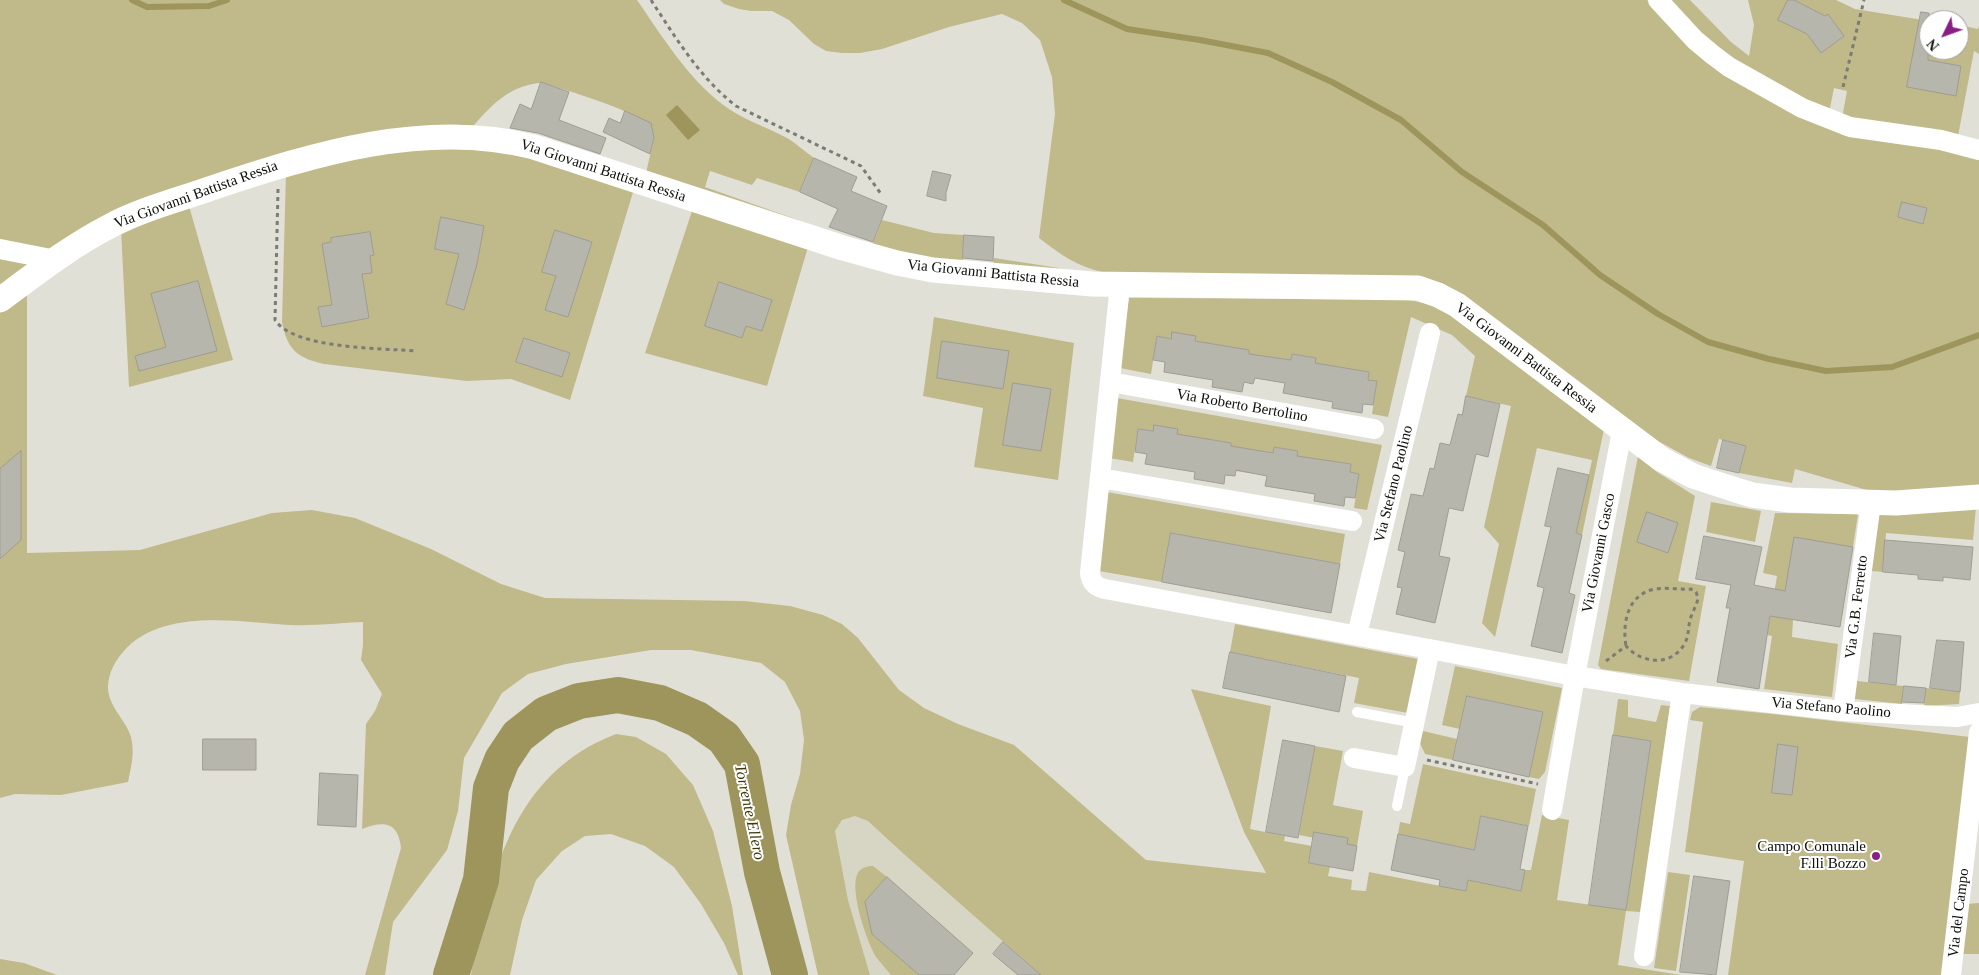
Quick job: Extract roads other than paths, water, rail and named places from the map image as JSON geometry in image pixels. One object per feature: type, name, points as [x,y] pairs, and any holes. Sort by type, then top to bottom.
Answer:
[{"type":"street","points":[[1658,0],[1695,40],[1713,56],[1802,108],[1850,127],[1941,140],[1979,150]]},
{"type":"street","name":"Via Giovanni Battista Ressia","points":[[0,300],[56,260],[124,219],[279,166],[325,153],[380,144],[455,137],[495,139],[534,147],[835,246],[897,264],[952,273],[1120,285],[1409,288],[1427,291],[1447,300],[1478,320],[1622,430],[1672,466],[1694,476],[1729,489],[1769,498],[1871,503],[1979,497]]},
{"type":"street","points":[[0,249],[56,260]]},
{"type":"street","points":[[1120,285],[1100,478],[1352,521]]},
{"type":"street","name":"Via Stefano Paolino","points":[[1357,635],[1430,333]]},
{"type":"street","name":"Via Roberto Bertolino","points":[[1110,382],[1374,429]]},
{"type":"street","name":"Via Giovanni Gasco","points":[[1575,676],[1622,430]]},
{"type":"street","name":"Via Stefano Paolino","points":[[1100,478],[1090,573],[1093,583],[1105,589],[1430,650],[1682,693],[1844,711],[1957,717],[1979,713]]},
{"type":"street","name":"Via G.B. Ferretto","points":[[1844,711],[1871,503]]},
{"type":"street","points":[[1354,758],[1412,763],[1415,723],[1430,650]]},
{"type":"street","points":[[1552,810],[1575,676]]},
{"type":"street","points":[[1644,956],[1682,693]]},
{"type":"street","name":"Via del Campo","points":[[1951,975],[1979,732]]},
{"type":"lane","points":[[1357,712],[1415,723]]},
{"type":"lane","points":[[1397,806],[1412,763]]},
{"type":"waterway","points":[[132,0],[147,7],[209,6],[227,0]]},
{"type":"waterway","points":[[1064,0],[1127,29],[1268,53],[1332,82],[1401,120],[1462,172],[1543,225],[1600,275],[1658,314],[1708,342],[1769,359],[1826,371],[1892,367],[1979,335]]},
{"type":"waterway","name":"Torrente Ellero","points":[[451,975],[481,880],[491,788],[502,760],[518,736],[546,714],[579,701],[618,695],[660,703],[697,719],[724,738],[742,764],[762,872],[790,975]]},
{"type":"place","name":"Campo Comunale F.lli Bozzo","points":[[1876,856]]}]
